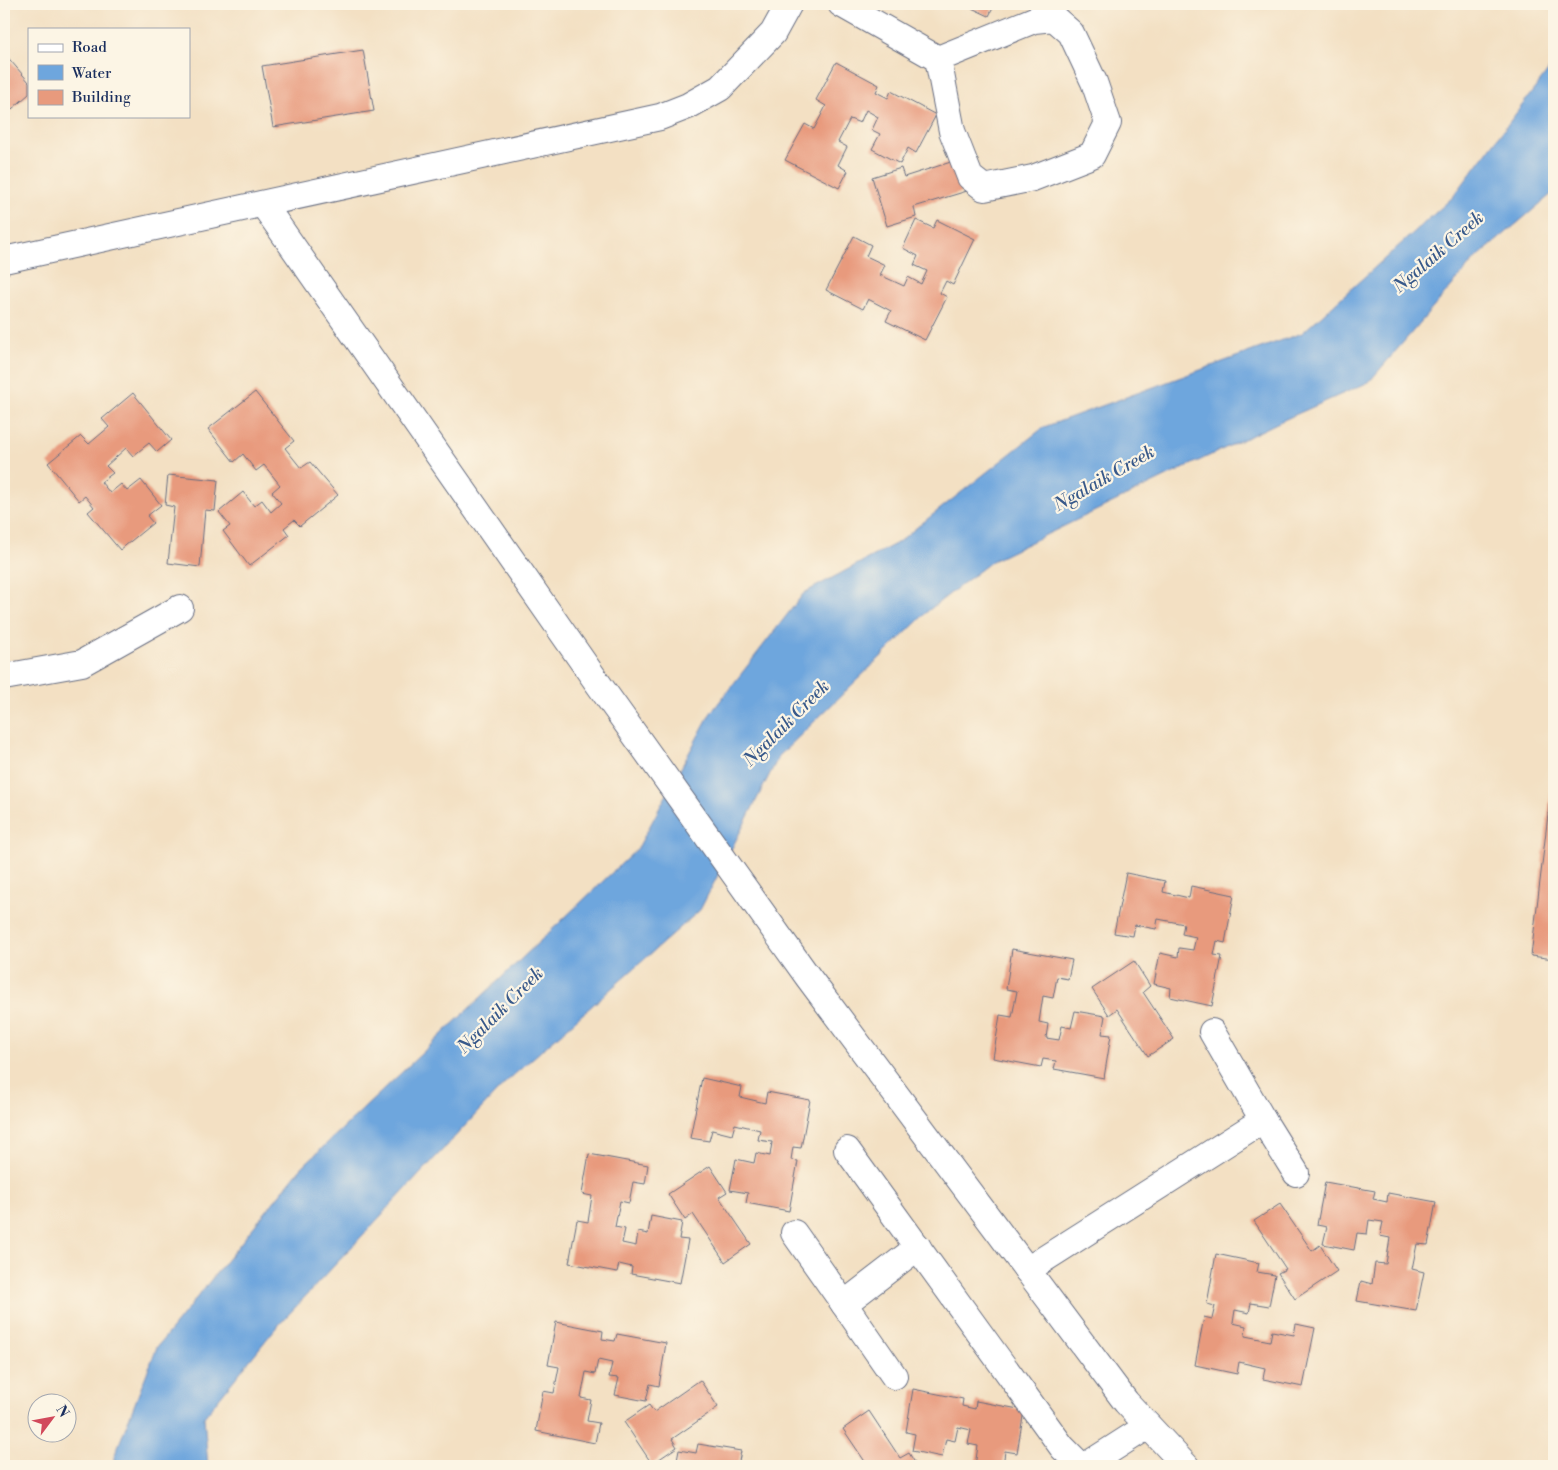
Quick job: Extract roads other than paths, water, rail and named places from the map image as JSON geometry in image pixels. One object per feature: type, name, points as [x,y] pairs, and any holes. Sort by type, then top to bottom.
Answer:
[{"type":"street","points":[[4,260],[660,117],[688,106],[720,88],[773,33],[789,4]]},
{"type":"street","points":[[840,4],[938,59],[952,131],[970,177],[984,188],[1033,178],[1092,155],[1108,123],[1094,82],[1071,33],[1054,18],[1034,20],[938,59]]},
{"type":"street","points":[[263,204],[597,682],[808,977],[1126,1402],[1186,1466]]},
{"type":"street","points":[[4,677],[82,664],[180,608]]},
{"type":"street","points":[[1212,1032],[1296,1173]]},
{"type":"street","points":[[1028,1270],[1263,1120]]},
{"type":"street","points":[[847,1150],[1062,1447],[1079,1464],[1087,1465],[1148,1426]]},
{"type":"street","points":[[794,1233],[894,1376]]},
{"type":"street","points":[[844,1304],[918,1248]]},
{"type":"water","name":"Ngalaik Creek","points":[[1554,63],[1554,192],[1475,259],[1369,382],[1279,422],[992,561],[929,610],[779,756],[700,910],[507,1081],[274,1330],[204,1417],[208,1466],[114,1466],[114,1457],[157,1347],[301,1168],[638,848],[710,714],[804,593],[897,543],[1044,427],[1302,333],[1453,197]]}]
